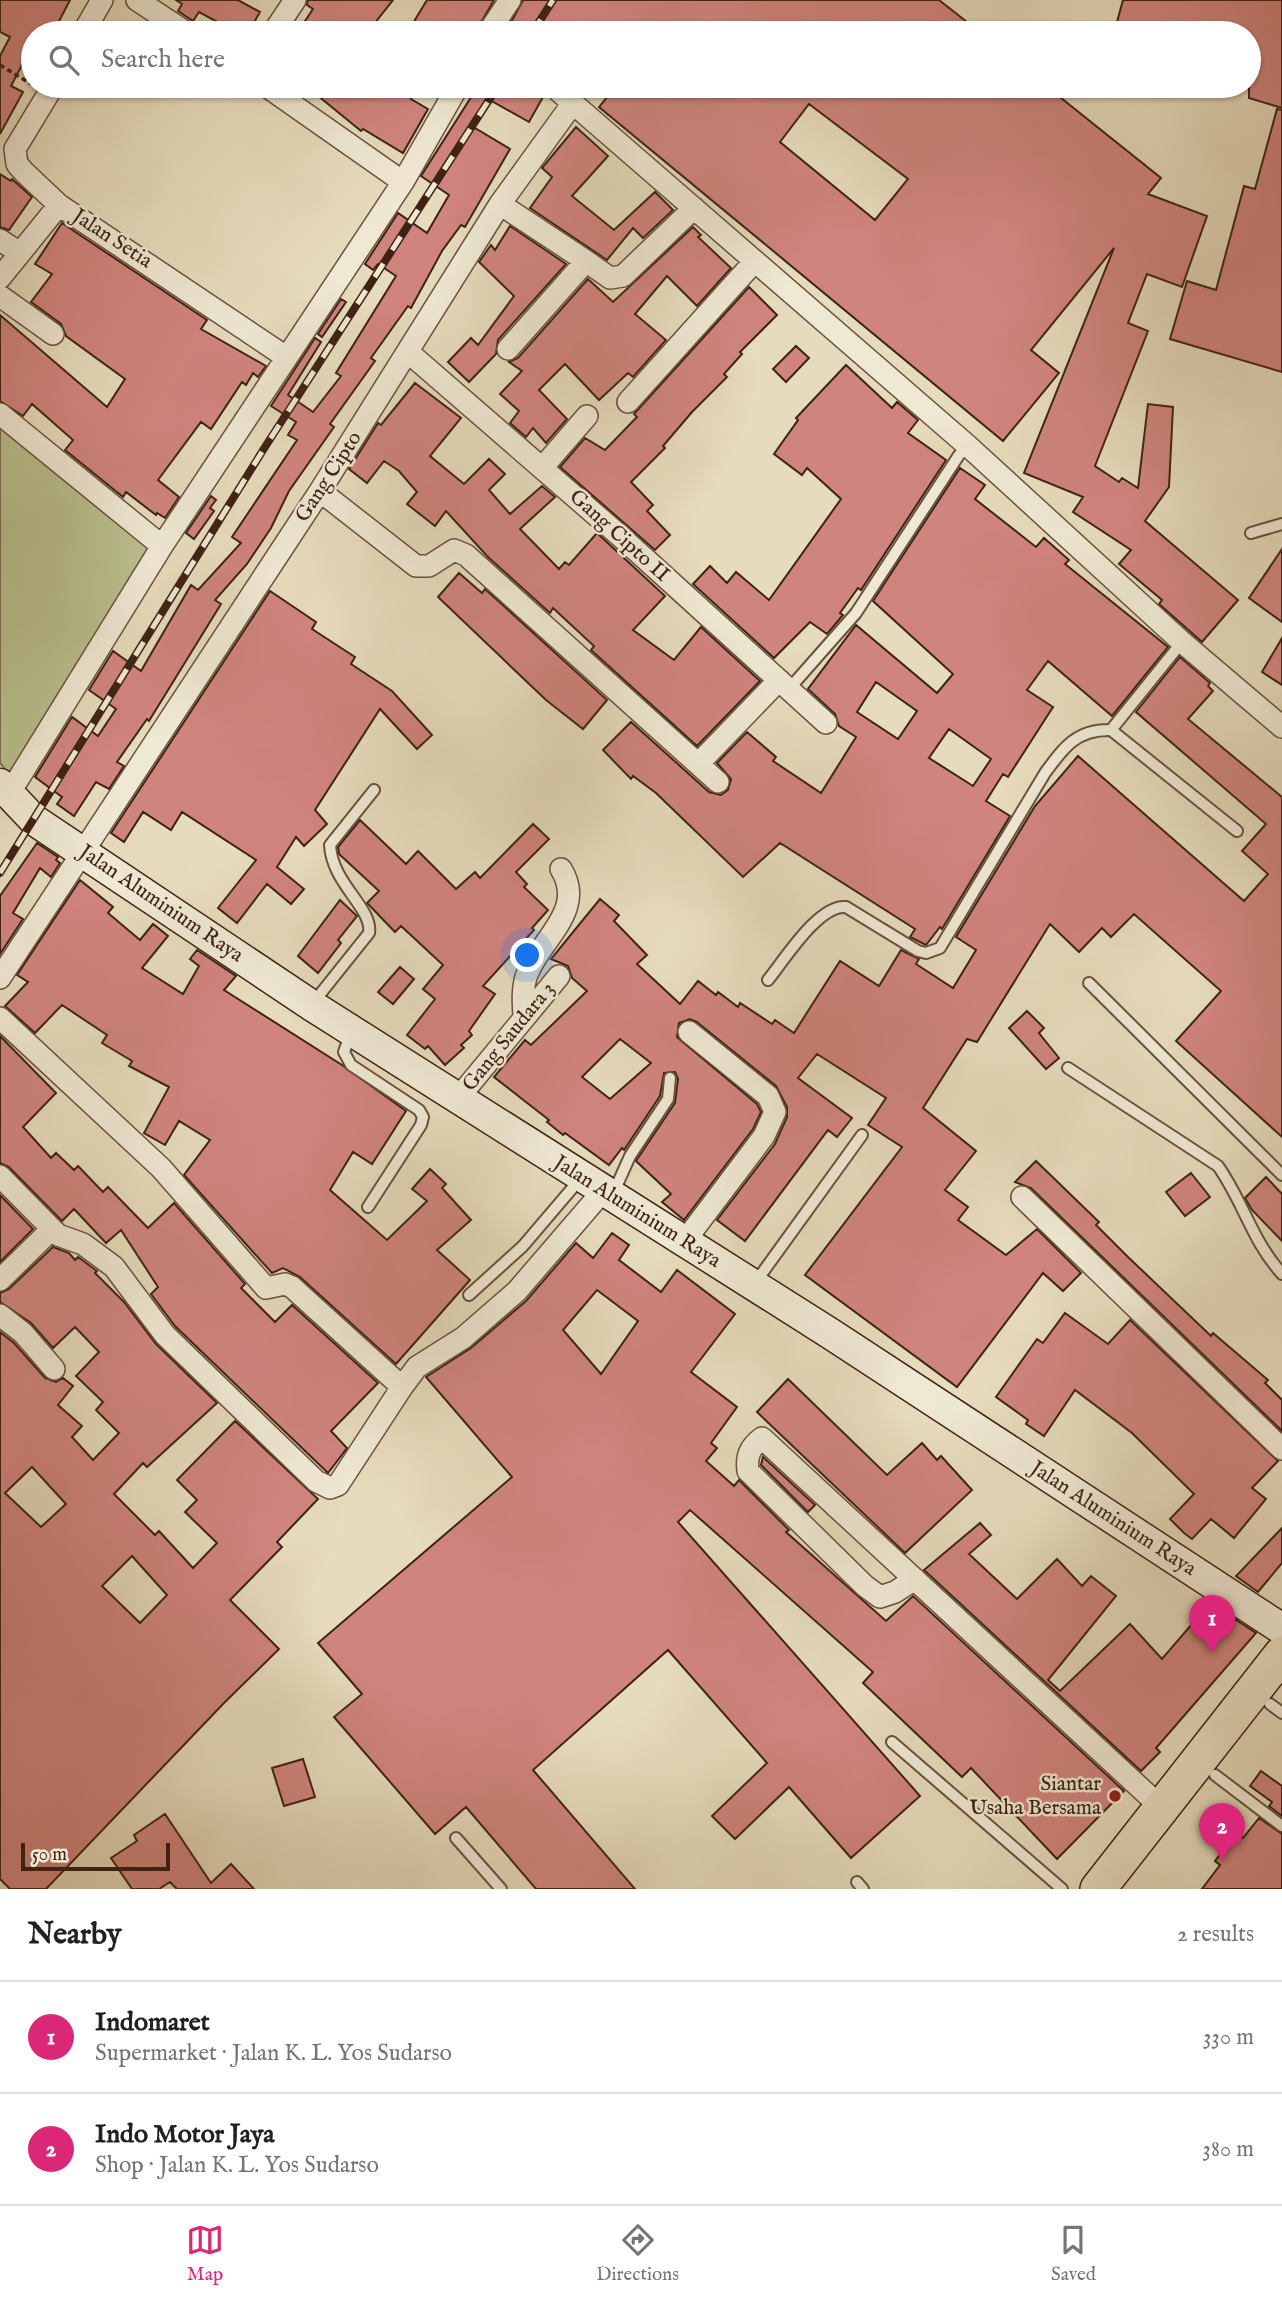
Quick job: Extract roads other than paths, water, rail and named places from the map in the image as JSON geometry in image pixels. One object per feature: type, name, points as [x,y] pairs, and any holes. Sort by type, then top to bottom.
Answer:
[{"type":"highway","points":[[1098,1889],[1282,1654]]},
{"type":"highway","points":[[1122,1889],[1278,1702]]},
{"type":"main road","name":"Jalan Aluminium Raya","points":[[3,790],[34,820],[83,850],[311,1005],[460,1097],[1282,1629]]},
{"type":"street","points":[[90,21],[102,0]]},
{"type":"street","points":[[137,0],[169,21]]},
{"type":"street","points":[[281,21],[295,0]]},
{"type":"street","points":[[496,21],[510,0]]},
{"type":"street","name":"Jalan Setia","points":[[46,98],[15,149],[15,156],[24,172],[60,205],[286,357]]},
{"type":"street","points":[[283,98],[404,182]]},
{"type":"street","points":[[3,790],[286,357],[404,182],[451,98]]},
{"type":"street","points":[[567,98],[968,446],[1182,642],[1282,727]]},
{"type":"street","name":"Gang Cipto","points":[[0,978],[320,491],[500,204],[573,103]]},
{"type":"street","points":[[500,204],[610,278],[623,276],[694,208]]},
{"type":"street","points":[[0,278],[60,205]]},
{"type":"street","points":[[0,240],[20,253]]},
{"type":"street","points":[[508,349],[586,261]]},
{"type":"street","points":[[628,402],[754,262]]},
{"type":"street","points":[[0,296],[53,334]]},
{"type":"street","name":"Gang Cipto II","points":[[408,352],[542,468],[826,723]]},
{"type":"street","points":[[0,414],[162,546]]},
{"type":"street","points":[[542,468],[587,416]]},
{"type":"street","points":[[320,491],[416,566],[429,566],[454,550],[466,555],[718,782]]},
{"type":"street","points":[[698,764],[784,685]]},
{"type":"street","points":[[524,1016],[523,1000],[528,972],[556,931],[570,898],[567,878],[561,869]]},
{"type":"street","name":"Gang Saudara 3","points":[[460,1097],[559,976]]},
{"type":"street","points":[[0,1018],[161,1167],[266,1288],[285,1284],[292,1287],[402,1387]]},
{"type":"street","points":[[684,1242],[764,1136],[775,1112],[768,1096],[689,1032]]},
{"type":"street","points":[[0,1175],[52,1229],[67,1239],[83,1244],[114,1267],[165,1335],[325,1487],[334,1488],[417,1367],[463,1338],[517,1291],[599,1189]]},
{"type":"street","points":[[1022,1197],[1282,1449]]},
{"type":"street","points":[[0,1280],[52,1229]]},
{"type":"street","points":[[0,1315],[23,1333],[54,1369]]},
{"type":"street","points":[[915,1579],[895,1592],[880,1597],[864,1586],[748,1471],[746,1458],[754,1445],[762,1438],[915,1579],[1163,1809]]},
{"type":"lane","points":[[784,685],[856,613],[959,455],[968,446]]},
{"type":"lane","points":[[1251,533],[1282,524]]},
{"type":"lane","points":[[1111,730],[1182,642]]},
{"type":"lane","points":[[768,980],[824,912],[838,906],[846,907],[918,951],[926,953],[940,948],[1045,773],[1065,746],[1083,733],[1111,730],[1237,831]]},
{"type":"lane","points":[[311,1005],[369,933],[368,917],[337,876],[331,861],[330,845],[374,790]]},
{"type":"lane","points":[[1089,984],[1282,1175]]},
{"type":"lane","points":[[352,1030],[344,1052],[351,1065],[419,1110],[423,1117],[421,1125],[368,1208]]},
{"type":"lane","points":[[1068,1068],[1218,1166],[1234,1189],[1255,1240],[1282,1274]]},
{"type":"lane","points":[[469,1295],[523,1246],[599,1189],[630,1156],[668,1099],[670,1077]]},
{"type":"lane","points":[[753,1286],[862,1135]]},
{"type":"lane","points":[[892,1742],[1062,1889]]},
{"type":"lane","points":[[1215,1775],[1282,1826]]},
{"type":"lane","points":[[456,1838],[501,1889]]},
{"type":"railway","points":[[540,21],[553,0]]},
{"type":"railway","points":[[0,873],[265,447],[490,98]]},
{"type":"place","name":"Indomaret","points":[[1212,1653]]},
{"type":"place","name":"Siantar Usaha Bersama","points":[[1115,1796]]},
{"type":"place","name":"Indo Motor Jaya","points":[[1222,1861]]}]
